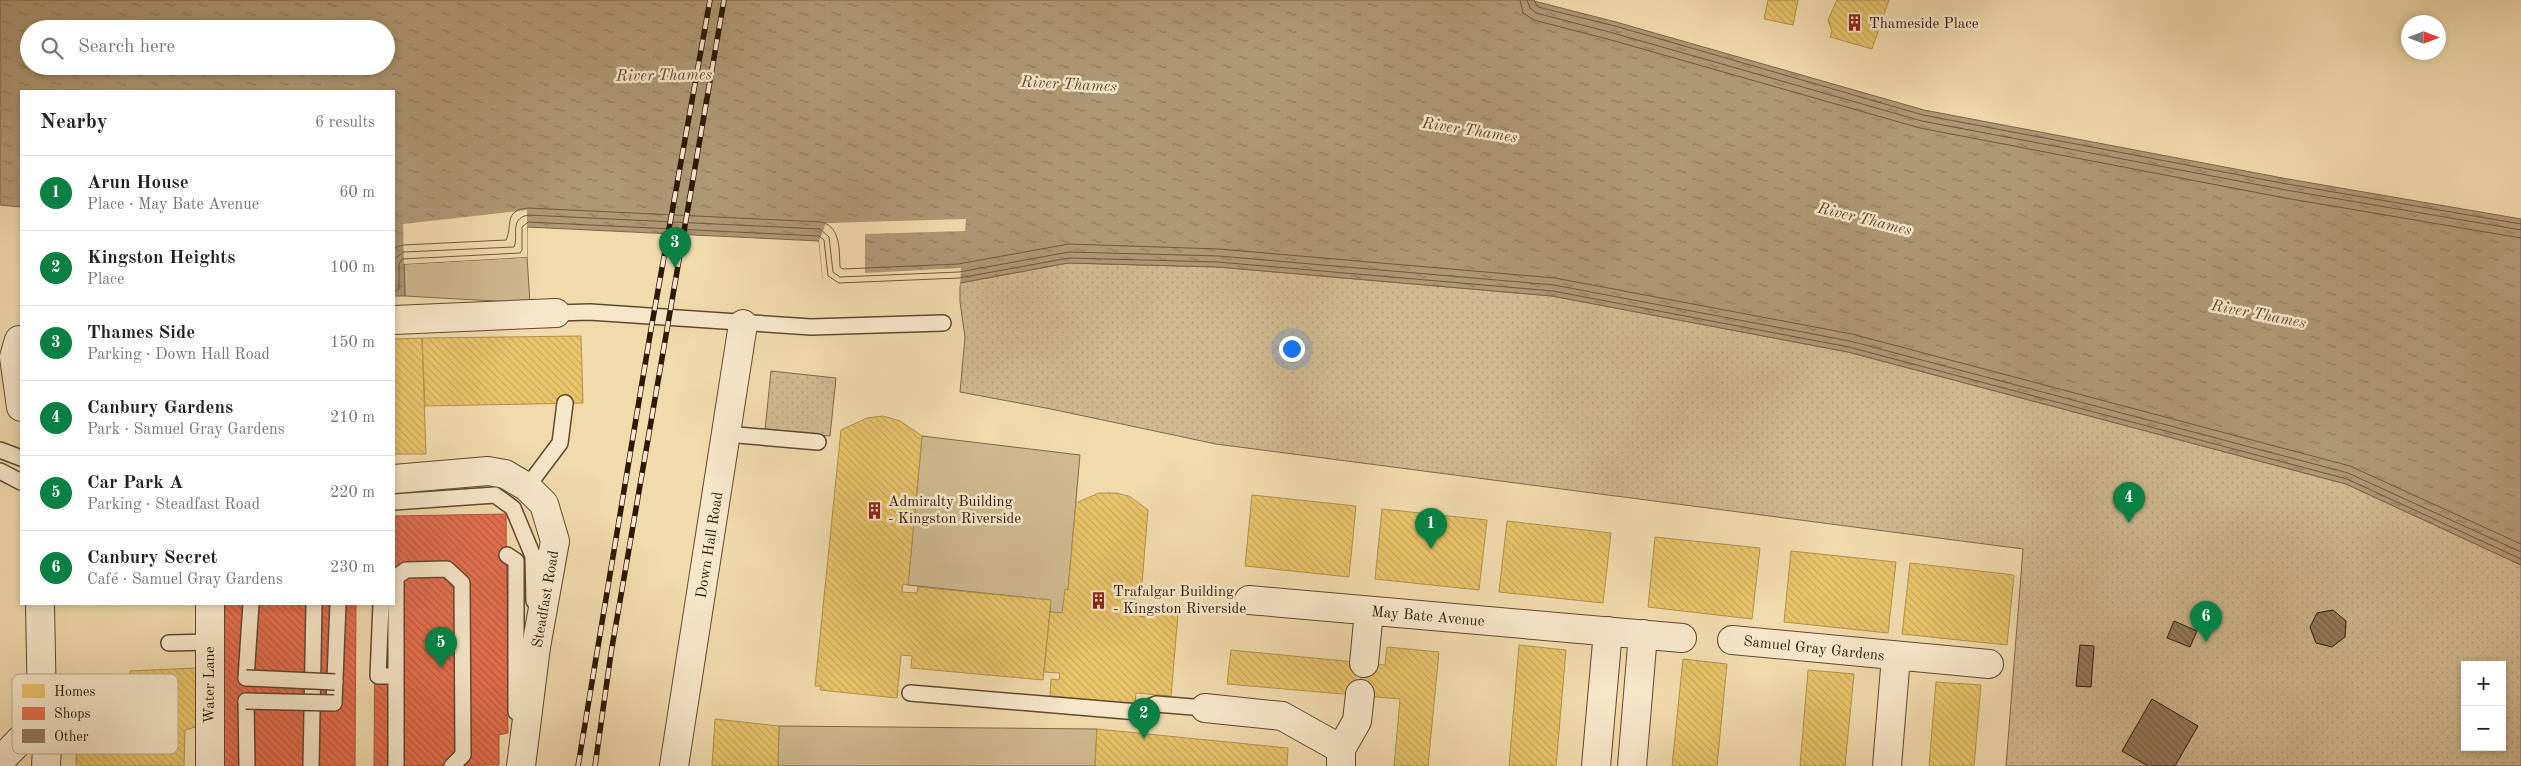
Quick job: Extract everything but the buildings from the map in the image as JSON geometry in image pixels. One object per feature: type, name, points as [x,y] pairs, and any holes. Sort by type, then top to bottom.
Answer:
[{"type":"street","points":[[395,320],[556,313]]},
{"type":"street","name":"Down Hall Road","points":[[674,766],[743,324]]},
{"type":"street","points":[[20,340],[8,370],[20,405]]},
{"type":"street","name":"Steadfast Road","points":[[395,479],[488,471],[505,474],[527,487],[544,504],[555,541],[536,647],[520,766]]},
{"type":"street","name":"May Bate Avenue","points":[[1249,600],[1682,638]]},
{"type":"street","name":"Water Lane","points":[[210,605],[210,766]]},
{"type":"street","points":[[41,607],[42,674]]},
{"type":"street","points":[[1364,663],[1369,610]]},
{"type":"street","points":[[1596,766],[1608,631]]},
{"type":"street","points":[[1632,766],[1643,634]]},
{"type":"street","name":"Samuel Gray Gardens","points":[[1732,640],[1989,664]]},
{"type":"street","name":"Samuel Gray Gardens","points":[[1887,766],[1896,656]]},
{"type":"street","points":[[1205,708],[1282,716],[1341,758],[1357,721],[1360,694]]},
{"type":"street","points":[[0,760],[12,748]]},
{"type":"lane","points":[[556,313],[590,312],[743,324],[811,327],[943,323]]},
{"type":"lane","points":[[527,487],[560,443],[565,403]]},
{"type":"lane","points":[[726,434],[818,442]]},
{"type":"lane","points":[[0,450],[20,458]]},
{"type":"lane","points":[[0,471],[20,481]]},
{"type":"lane","points":[[395,502],[495,495],[513,508],[533,556],[536,647]]},
{"type":"lane","points":[[507,555],[516,561],[516,723],[520,766]]},
{"type":"lane","points":[[396,766],[396,577],[406,570],[447,569],[462,582],[463,755],[452,766]]},
{"type":"lane","points":[[251,605],[246,678],[335,682]]},
{"type":"lane","points":[[311,766],[314,605]]},
{"type":"lane","points":[[381,605],[378,676],[396,676]]},
{"type":"lane","points":[[248,766],[246,701],[334,703],[339,607]]},
{"type":"lane","points":[[169,642],[209,642]]},
{"type":"lane","points":[[910,693],[1138,712],[1156,704],[1205,708]]},
{"type":"shaded area","points":[[527,257],[530,303],[405,296],[404,264]]},
{"type":"shaded area","points":[[1068,263],[1218,267],[1552,296],[1848,352],[2346,484],[2521,565],[2521,766],[2006,766],[2023,549],[1216,444],[960,392],[965,337],[960,302],[960,283]]},
{"type":"shaded area","points":[[771,371],[836,378],[830,436],[765,430]]},
{"type":"shaded area","points":[[922,436],[1080,455],[1068,590],[1062,613],[1050,612],[1050,600],[908,585]]},
{"type":"shaded area","points":[[779,726],[1097,729],[1095,766],[778,766]]},
{"type":"water","name":"River Thames","points":[[0,0],[1530,0],[1616,22],[1924,110],[2288,179],[2521,219],[2521,565],[2346,484],[1848,352],[1552,296],[1218,267],[1068,263],[960,283],[823,279],[819,241],[527,227],[527,257],[404,264],[405,296],[395,296],[395,90],[20,90],[20,207],[0,205]]},
{"type":"pier","points":[[527,210],[527,257],[404,264],[403,224]]},
{"type":"pier","points":[[966,219],[965,231],[865,234],[865,273],[961,268],[960,286],[837,290],[823,282],[819,241],[826,223]]},
{"type":"railway","points":[[578,766],[650,335],[710,0]]},
{"type":"railway","points":[[595,766],[611,653],[724,0]]},
{"type":"place","name":"Thameside Place","points":[[1855,23]]},
{"type":"place","name":"Thames Side","points":[[675,268]]},
{"type":"place","name":"Admiralty Building - Kingston Riverside","points":[[874,510]]},
{"type":"place","name":"Canbury Gardens","points":[[2129,523]]},
{"type":"place","name":"Arun House","points":[[1431,549]]},
{"type":"place","name":"Trafalgar Building - Kingston Riverside","points":[[1099,600]]},
{"type":"place","name":"Canbury Secret","points":[[2206,642]]},
{"type":"place","name":"Car Park A","points":[[441,668]]},
{"type":"place","name":"Kingston Heights","points":[[1144,739]]}]
